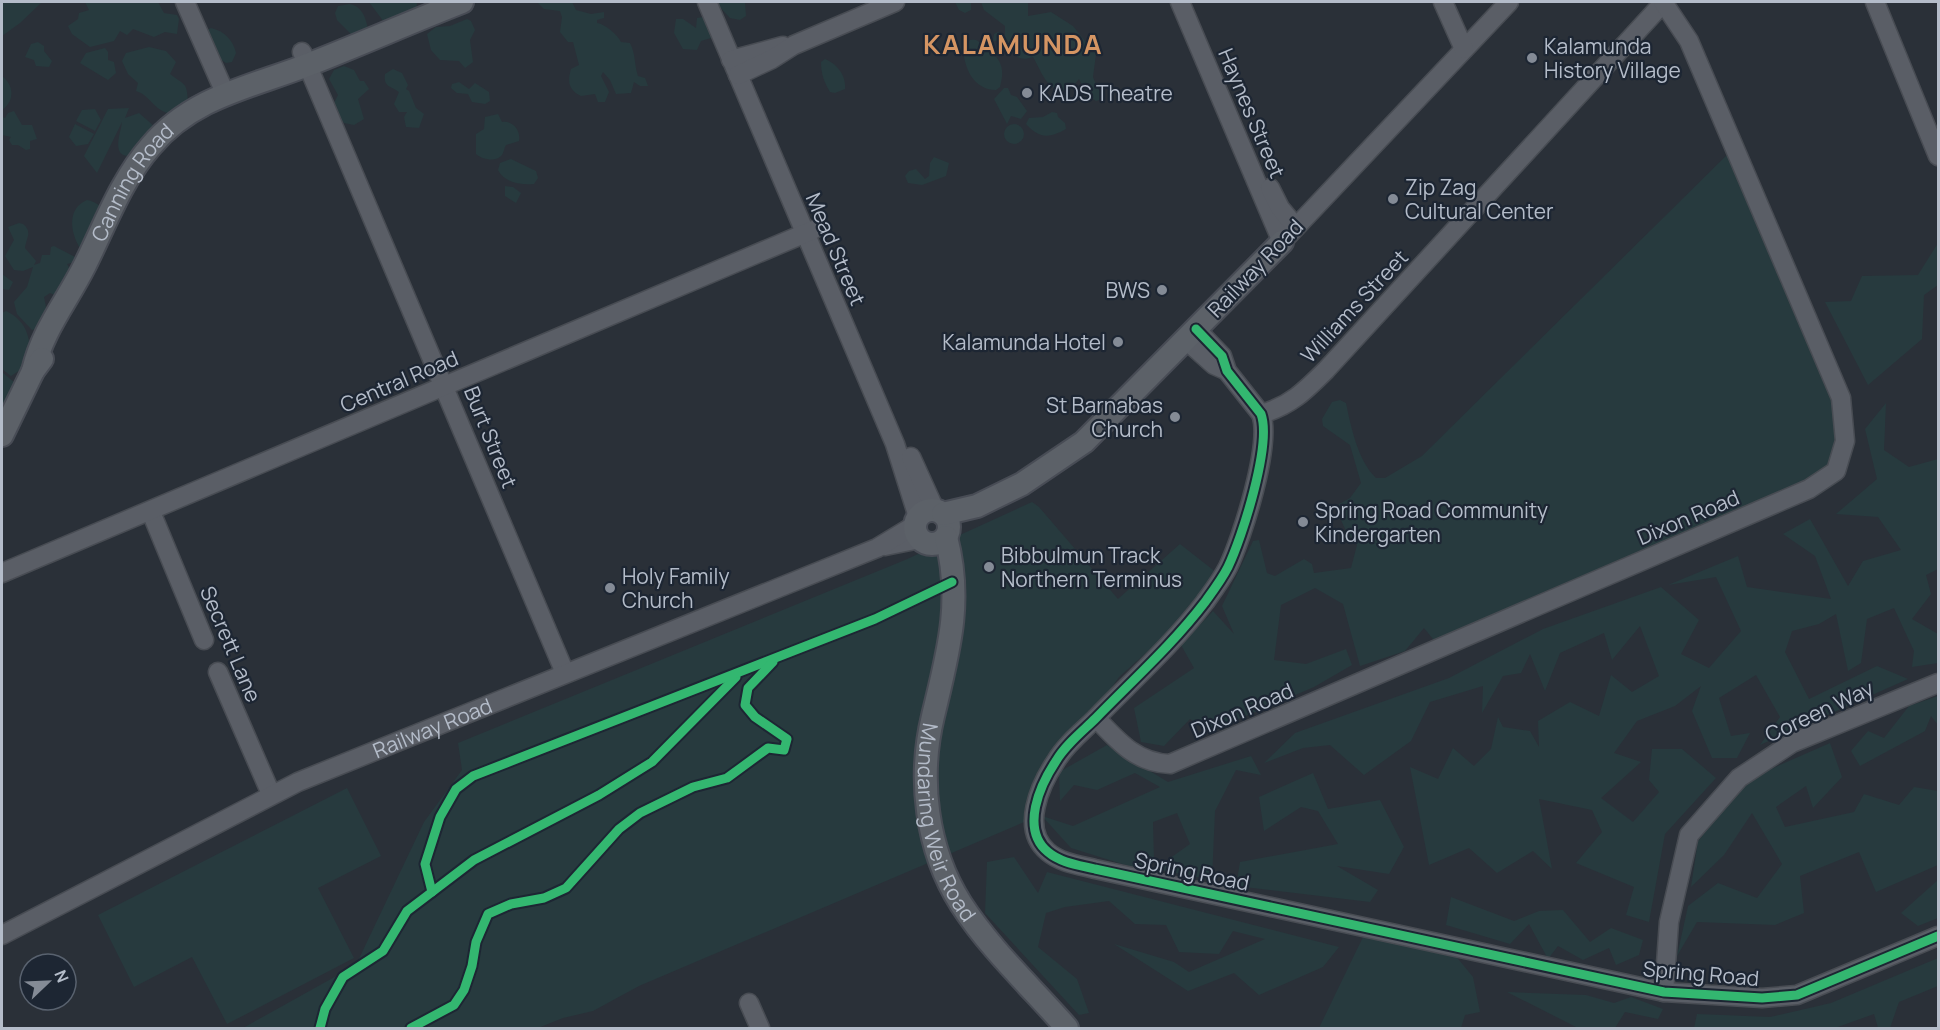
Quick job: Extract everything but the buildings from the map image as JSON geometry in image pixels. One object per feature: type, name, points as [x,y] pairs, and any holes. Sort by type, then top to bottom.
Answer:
[{"type":"main road","name":"Canning Road","points":[[2,435],[33,370],[43,336],[52,319],[68,299],[137,164],[179,118],[193,108],[225,93],[428,2]]},
{"type":"main road","name":"Canning Road","points":[[305,59],[462,2]]},
{"type":"main road","name":"Railway Road","points":[[931,527],[1040,473],[1084,442],[1289,234]]},
{"type":"main road","name":"Mundaring Weir Road","points":[[931,527],[951,558],[954,609],[951,641],[928,737],[926,760],[927,800],[935,842],[950,882],[974,922],[1067,1029]]},
{"type":"street","points":[[185,2],[225,93]]},
{"type":"street","name":"Mead Street","points":[[707,2],[739,66],[931,527]]},
{"type":"street","name":"Mead Street","points":[[717,2],[739,66]]},
{"type":"street","points":[[739,66],[895,2]]},
{"type":"street","name":"Haynes Street","points":[[1180,2],[1289,234]]},
{"type":"street","name":"Haynes Street","points":[[1191,2],[1256,167]]},
{"type":"street","points":[[1443,2],[1464,49]]},
{"type":"street","name":"Railway Road","points":[[1289,234],[1509,2]]},
{"type":"street","name":"Williams Street","points":[[1261,414],[1280,409],[1295,400],[1326,370],[1664,2]]},
{"type":"street","name":"Dixon Road","points":[[1096,718],[1127,749],[1143,759],[1155,764],[1170,764],[1809,489],[1836,471],[1845,441],[1841,398],[1689,41],[1664,2]]},
{"type":"street","points":[[1875,2],[1938,156]]},
{"type":"street","name":"Burt Street","points":[[305,59],[446,386],[565,673]]},
{"type":"street","name":"Central Road","points":[[2,573],[809,232]]},
{"type":"street","points":[[1191,334],[1222,356],[1227,371],[1261,414]]},
{"type":"street","name":"Spring Road","points":[[1261,414],[1265,443],[1245,519],[1227,568],[1185,626],[1057,759],[1037,800],[1034,821],[1036,833],[1048,852],[1062,861],[1664,993],[1762,998],[1797,995],[1938,936]]},
{"type":"street","name":"Secrett Lane","points":[[150,512],[204,640]]},
{"type":"street","name":"Railway Road","points":[[2,935],[271,794],[565,673],[931,527]]},
{"type":"street","name":"Secrett Lane","points":[[218,672],[271,794]]},
{"type":"street","name":"Coreen Way","points":[[1664,993],[1669,922],[1689,835],[1739,778],[1792,743],[1938,682]]},
{"type":"street","points":[[749,1003],[760,1029]]},
{"type":"green space","points":[[2,2],[42,2],[2,36]]},
{"type":"green space","points":[[85,2],[158,2],[164,13],[177,15],[179,19],[177,34],[165,32],[154,37],[133,29],[127,35],[120,31],[114,41],[90,47],[72,34],[68,26],[78,19],[79,13],[89,10]]},
{"type":"green space","points":[[369,2],[417,2],[416,12],[384,22]]},
{"type":"green space","points":[[537,2],[572,2],[576,10],[591,14],[604,12],[604,18],[597,20],[597,23],[611,30],[621,42],[630,43],[638,76],[645,78],[648,86],[640,86],[634,82],[631,93],[616,94],[610,80],[603,72],[601,76],[609,92],[605,102],[598,102],[595,94],[581,96],[577,94],[570,85],[569,78],[571,69],[579,65],[573,42],[568,42],[560,32],[562,17],[560,11],[544,9]]},
{"type":"green space","points":[[715,2],[745,2],[746,16],[740,20],[730,18]]},
{"type":"green space","points":[[955,2],[971,2],[971,10],[965,13],[959,10]]},
{"type":"green space","points":[[981,2],[1028,2],[1028,16],[1051,12],[1073,26],[1085,41],[1097,47],[1093,77],[1105,98],[1096,101],[1087,95],[1079,79],[1070,90],[1056,89],[1046,81],[1033,57],[1019,58],[1013,53],[1006,40],[993,41],[994,34],[998,32],[1005,35],[1005,26],[984,10]]},
{"type":"green space","points":[[350,4],[361,11],[368,30],[354,37],[337,20],[335,13],[338,6]]},
{"type":"green space","points":[[703,17],[712,34],[711,38],[701,41],[697,50],[683,49],[674,33],[676,19],[683,19],[696,28],[697,18]]},
{"type":"green space","points":[[467,19],[471,21],[475,30],[470,40],[473,62],[465,68],[459,61],[440,60],[431,50],[427,34],[436,27],[450,26]]},
{"type":"green space","points":[[211,28],[224,34],[233,44],[236,53],[232,62],[226,63],[215,56],[205,31]]},
{"type":"green space","points":[[970,40],[980,42],[994,54],[1000,63],[1002,80],[1000,87],[996,90],[981,86],[971,76],[965,63],[963,48]]},
{"type":"green space","points":[[38,42],[44,46],[44,51],[52,61],[49,67],[36,66],[34,60],[25,57],[31,44]]},
{"type":"green space","points":[[149,47],[166,51],[176,62],[170,74],[186,87],[188,103],[171,114],[160,110],[136,91],[138,83],[128,74],[122,61],[126,53]]},
{"type":"green space","points":[[105,48],[108,52],[108,60],[114,62],[116,73],[108,80],[80,63],[86,53]]},
{"type":"green space","points":[[825,59],[840,71],[845,89],[835,93],[830,92],[822,70],[821,62]]},
{"type":"green space","points":[[344,66],[354,70],[360,81],[364,81],[369,89],[358,99],[364,119],[354,125],[344,123],[335,114],[333,105],[338,95],[329,79],[334,70]]},
{"type":"green space","points":[[393,69],[402,73],[408,85],[406,89],[416,108],[424,114],[419,128],[406,127],[404,117],[407,112],[399,112],[394,104],[399,92],[388,86],[385,81],[385,74]]},
{"type":"green space","points":[[2,76],[11,88],[11,98],[2,110]]},
{"type":"green space","points":[[459,82],[469,89],[475,83],[489,92],[490,101],[485,104],[472,102],[468,94],[457,93],[451,88],[452,84]]},
{"type":"green space","points":[[1004,88],[1008,88],[1011,95],[1017,97],[1027,111],[1021,119],[1011,116],[1007,124],[994,99]]},
{"type":"green space","points":[[129,108],[125,118],[139,113],[155,127],[131,156],[125,156],[121,153],[118,144],[122,122],[97,173],[84,156],[108,109]]},
{"type":"green space","points":[[95,109],[101,120],[95,131],[76,121],[82,110]]},
{"type":"green space","points":[[14,111],[22,125],[32,125],[37,139],[30,141],[30,149],[26,150],[18,145],[12,145],[9,140],[11,137],[2,135],[2,117],[5,118],[8,113]]},
{"type":"green space","points":[[1052,112],[1057,113],[1065,123],[1066,129],[1044,136],[1026,124],[1029,118],[1043,117]]},
{"type":"green space","points":[[498,114],[502,122],[510,123],[515,127],[519,134],[519,141],[506,145],[503,154],[496,159],[485,159],[476,154],[476,134],[484,129],[485,117]]},
{"type":"green space","points":[[75,124],[94,134],[88,144],[76,146],[69,137]]},
{"type":"green space","points":[[1014,124],[1021,127],[1024,134],[1021,141],[1014,144],[1007,141],[1004,134],[1007,127]]},
{"type":"green space","points":[[1734,148],[1841,398],[1836,471],[1437,644],[1424,628],[1405,651],[1360,666],[1343,604],[1315,588],[1281,605],[1274,660],[1306,664],[1346,649],[1352,665],[1314,687],[1208,732],[1190,719],[1164,746],[1141,742],[1134,708],[1194,668],[1181,645],[1213,611],[1234,634],[1222,606],[1253,541],[1259,540],[1267,573],[1275,576],[1304,559],[1312,564],[1314,573],[1351,568],[1357,545],[1346,531],[1336,509],[1339,504],[1350,498],[1361,483],[1350,445],[1323,426],[1322,419],[1332,402],[1340,400],[1346,403],[1360,453],[1376,478],[1385,478],[1422,456]]},
{"type":"green space","points":[[934,157],[949,163],[946,176],[922,185],[908,183],[905,176],[909,171],[916,169],[925,179],[929,176],[930,163]]},
{"type":"green space","points":[[511,159],[536,171],[538,178],[534,184],[513,182],[501,174],[498,170],[500,163]]},
{"type":"green space","points":[[505,186],[513,187],[521,193],[516,203],[505,196]]},
{"type":"green space","points":[[87,200],[94,202],[106,212],[110,218],[112,232],[105,245],[82,251],[75,238],[72,223],[75,210]]},
{"type":"green space","points":[[19,223],[28,230],[25,248],[36,261],[34,265],[40,263],[42,255],[50,255],[51,247],[54,246],[77,258],[75,262],[67,264],[71,271],[57,296],[50,293],[44,297],[47,312],[37,329],[32,330],[17,314],[14,302],[27,287],[33,267],[23,271],[14,270],[5,256],[14,240],[8,227]]},
{"type":"green space","points":[[1938,243],[1938,285],[1924,295],[1922,339],[1868,385],[1825,302],[1851,301],[1862,276],[1918,275]]},
{"type":"green space","points":[[2,274],[13,282],[9,290],[2,289]]},
{"type":"green space","points":[[6,311],[24,326],[30,348],[29,364],[11,376],[2,369],[2,313]]},
{"type":"green space","points":[[2,372],[15,383],[10,405],[2,402]]},
{"type":"green space","points":[[1886,403],[1884,450],[1909,467],[1938,459],[1938,569],[1926,575],[1931,594],[1912,619],[1938,634],[1938,663],[1912,667],[1914,651],[1894,608],[1867,619],[1861,663],[1848,671],[1836,614],[1819,624],[1792,631],[1785,652],[1809,699],[1877,666],[1908,679],[1760,745],[1780,717],[1756,675],[1719,698],[1731,736],[1750,733],[1737,758],[1712,758],[1692,711],[1701,686],[1675,706],[1637,721],[1614,753],[1641,762],[1601,798],[1633,822],[1659,792],[1649,780],[1652,749],[1682,749],[1716,778],[1665,834],[1649,922],[1626,915],[1634,887],[1576,863],[1602,832],[1592,810],[1539,799],[1552,869],[1533,851],[1497,873],[1469,848],[1429,865],[1410,767],[1438,779],[1453,748],[1474,766],[1491,749],[1498,717],[1503,727],[1530,731],[1539,747],[1538,721],[1570,702],[1599,716],[1611,675],[1632,692],[1659,676],[1640,626],[1612,660],[1604,633],[1560,653],[1545,691],[1530,654],[1521,673],[1503,676],[1482,713],[1483,686],[1430,702],[1411,741],[1364,775],[1330,745],[1303,748],[1264,763],[1295,733],[1449,678],[1543,629],[1661,587],[1699,620],[1681,654],[1709,668],[1741,631],[1716,577],[1668,585],[1738,556],[1747,587],[1831,599],[1815,556],[1783,534],[1810,519],[1848,586],[1863,561],[1901,550],[1878,517],[1836,514],[1877,479],[1865,429]]},
{"type":"green space","points":[[1032,502],[1039,507],[1118,599],[1180,544],[1217,573],[1174,628],[1119,677],[1092,716],[1042,768],[1036,817],[639,986],[593,1011],[563,1018],[538,1028],[243,1028],[356,965],[424,822],[462,770],[458,743],[905,560]]},
{"type":"green space","points":[[1938,696],[1938,725],[1931,716],[1925,731],[1860,766],[1851,751],[1868,731],[1884,738],[1909,706]]},
{"type":"green space","points":[[1830,743],[1842,777],[1813,808],[1806,786],[1776,807],[1785,827],[1854,812],[1864,794],[1899,805],[1914,787],[1938,791],[1938,865],[1876,892],[1859,852],[1800,876],[1804,913],[1775,925],[1697,922],[1677,956],[1688,906],[1718,883],[1757,898],[1782,864],[1752,813],[1724,855],[1691,887],[1698,841],[1748,779]]},
{"type":"green space","points":[[1107,745],[1168,782],[1251,756],[1261,775],[1236,770],[1215,811],[1212,880],[1155,869],[1190,844],[1177,813],[1153,822],[1154,860],[1135,868],[1071,848],[1042,816],[1073,826],[1160,787],[1135,773],[1097,790],[1074,785],[1060,801],[1059,772]]},
{"type":"green space","points":[[1313,773],[1328,809],[1380,800],[1404,847],[1389,874],[1337,866],[1378,890],[1370,902],[1236,886],[1240,862],[1338,844],[1318,811],[1301,807],[1264,831],[1259,797]]},
{"type":"green space","points":[[347,788],[381,856],[318,888],[354,958],[227,1024],[192,957],[134,987],[98,915]]},
{"type":"green space","points":[[1014,857],[1038,893],[1047,872],[1339,947],[1323,967],[1259,995],[1234,973],[1188,991],[1114,944],[1174,962],[1189,972],[1265,939],[1233,931],[1219,954],[1179,952],[1166,925],[1135,924],[1109,901],[1065,907],[1046,913],[1038,947],[1077,979],[1089,1013],[1079,1015],[985,913],[987,862]]},
{"type":"green space","points":[[1938,880],[1938,918],[1918,926],[1901,913]]},
{"type":"green space","points":[[1451,897],[1514,921],[1539,911],[1563,910],[1590,942],[1611,928],[1643,940],[1639,955],[1616,965],[1609,948],[1583,960],[1558,946],[1548,959],[1529,924],[1510,944],[1446,925]]},
{"type":"green space","points":[[1364,935],[1454,954],[1473,977],[1480,1012],[1465,1015],[1461,1028],[1319,1028]]},
{"type":"green space","points":[[1938,958],[1938,986],[1899,1002],[1890,1028],[1878,1028],[1874,1014],[1835,1028],[1694,1028],[1697,1014],[1770,1017],[1831,1003]]},
{"type":"green space","points":[[1507,992],[1586,995],[1614,1003],[1631,997],[1663,1009],[1658,1019],[1625,1012],[1615,1028],[1578,1028]]},
{"type":"cycle path","points":[[1196,329],[1222,356],[1227,371],[1261,414],[1262,446],[1254,491],[1241,535],[1228,567],[1205,602],[1166,647],[1070,743],[1050,771],[1039,794],[1034,819],[1035,831],[1048,852],[1077,865],[1664,992],[1762,998],[1797,995],[1938,936]]},
{"type":"cycle path","points":[[320,1028],[325,1009],[343,977],[383,951],[407,911],[432,892],[425,864],[440,817],[456,789],[473,776],[875,619],[952,582]]},
{"type":"cycle path","points":[[411,1028],[454,1005],[464,990],[472,966],[476,942],[488,914],[511,904],[544,898],[566,888],[619,829],[640,813],[693,787],[727,778],[768,748],[784,750],[787,739],[755,717],[745,705],[748,688],[773,662]]},
{"type":"cycle path","points":[[432,892],[474,860],[599,795],[652,762],[736,677]]},
{"type":"place","name":"Kalamunda History Village","points":[[1532,58]]},
{"type":"place","name":"KADS Theatre","points":[[1027,93]]},
{"type":"place","name":"Zip Zag Cultural Center","points":[[1393,199]]},
{"type":"place","name":"BWS","points":[[1162,290]]},
{"type":"place","name":"Kalamunda Hotel","points":[[1118,342]]},
{"type":"place","name":"St Barnabas Church","points":[[1175,417]]},
{"type":"place","name":"Spring Road Community Kindergarten","points":[[1303,522]]},
{"type":"place","name":"Bibbulmun Track Northern Terminus","points":[[989,567]]},
{"type":"place","name":"Holy Family Church","points":[[610,588]]},
{"type":"district","name":"KALAMUNDA","points":[[1013,43]]}]
